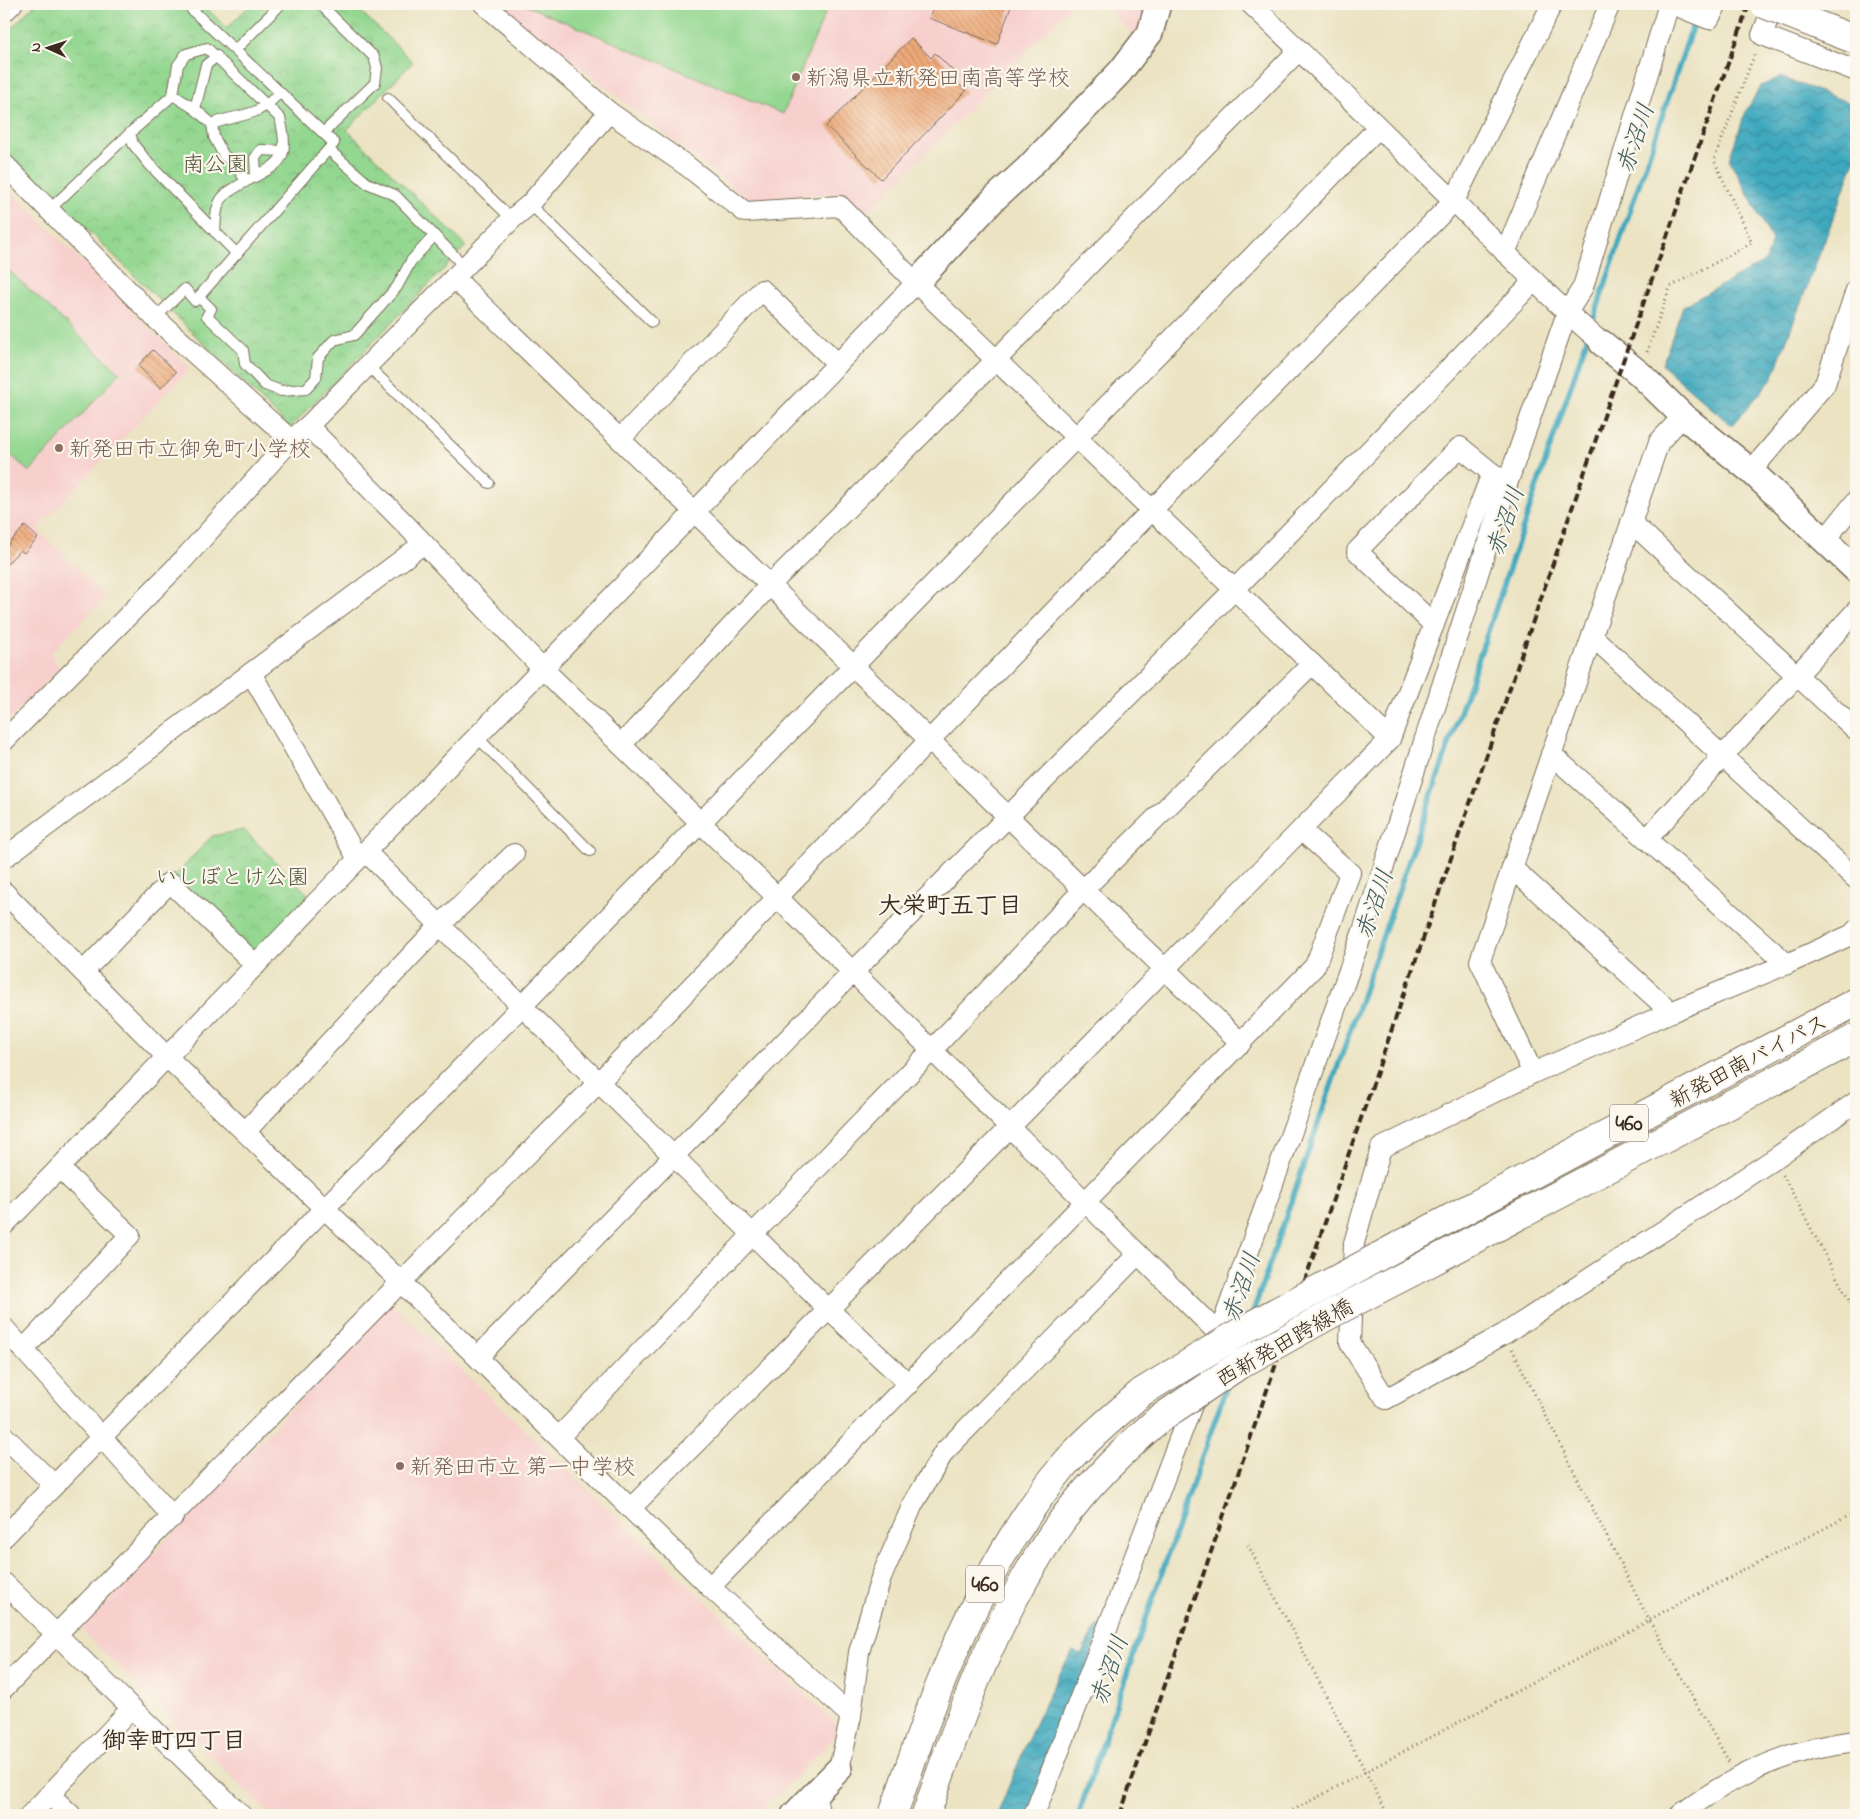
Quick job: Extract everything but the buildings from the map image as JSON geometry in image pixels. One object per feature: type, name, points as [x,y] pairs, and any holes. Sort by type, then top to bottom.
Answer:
[{"type":"highway","points":[[1764,4],[1856,40]]},
{"type":"highway","name":"新発田南バイパス","points":[[1402,1244],[1856,1002]]},
{"type":"highway","name":"新発田南バイパス","points":[[1412,1272],[1856,1038]]},
{"type":"highway","name":"西新発田跨線橋","points":[[893,1815],[927,1714],[963,1627],[994,1566],[1064,1465],[1096,1432],[1142,1392],[1250,1326],[1402,1244]]},
{"type":"highway","name":"西新発田跨線橋","points":[[926,1815],[956,1728],[992,1640],[1023,1581],[1056,1528],[1093,1482],[1125,1449],[1159,1419],[1239,1365],[1412,1272]]},
{"type":"street","points":[[4,12],[12,4]]},
{"type":"street","points":[[484,4],[609,112],[686,166],[745,212],[840,206],[916,284],[1390,739]]},
{"type":"street","points":[[4,1225],[916,284],[994,198],[1028,168],[1120,72],[1150,33],[1158,4]]},
{"type":"street","points":[[1251,4],[1567,313],[1640,374],[1683,416],[1751,471],[1856,570]]},
{"type":"street","points":[[4,1688],[599,1082],[1152,510],[1454,201],[1552,4]]},
{"type":"street","points":[[1505,253],[1610,4]]},
{"type":"street","points":[[630,1508],[1010,1127],[1390,739],[1434,625],[1500,479],[1567,313],[1583,287],[1670,4],[1709,20],[1717,4]]},
{"type":"street","points":[[1774,4],[1762,35],[1856,71]]},
{"type":"street","points":[[621,745],[770,585],[996,360],[1299,50]]},
{"type":"street","points":[[4,741],[183,560],[291,440],[308,426],[512,219],[530,204],[609,112]]},
{"type":"street","points":[[4,1537],[1378,128]]},
{"type":"street","points":[[4,164],[155,318],[291,440]]},
{"type":"street","points":[[460,272],[620,439],[1241,1043]]},
{"type":"street","points":[[478,1358],[853,972],[1235,589],[1534,282]]},
{"type":"street","points":[[620,439],[762,290],[838,364]]},
{"type":"street","points":[[1751,471],[1825,384],[1856,290]]},
{"type":"street","points":[[1533,1073],[1480,961],[1659,442],[1683,416]]},
{"type":"street","points":[[308,426],[407,526],[543,669],[778,898],[1218,1334]]},
{"type":"street","points":[[1434,625],[1357,551],[1460,447],[1500,479]]},
{"type":"street","points":[[1034,1815],[1120,1597],[1218,1334],[1364,928],[1500,479]]},
{"type":"street","points":[[1825,540],[1856,501]]},
{"type":"street","points":[[1631,522],[1856,730]]},
{"type":"street","points":[[4,858],[423,544]]},
{"type":"street","points":[[1647,839],[1856,611]]},
{"type":"street","points":[[1592,636],[1856,879]]},
{"type":"street","points":[[559,1437],[932,1050],[1083,890],[1312,664]]},
{"type":"street","points":[[251,673],[362,856],[440,925],[828,1309],[909,1384]]},
{"type":"street","points":[[1551,754],[1787,964]]},
{"type":"street","points":[[710,1587],[1315,966],[1350,873],[1301,830]]},
{"type":"street","points":[[245,1132],[440,925],[514,854]]},
{"type":"street","points":[[1512,868],[1671,1012]]},
{"type":"street","points":[[83,972],[170,882],[256,965]]},
{"type":"street","points":[[4,892],[167,1057],[401,1282],[710,1587],[851,1716]]},
{"type":"street","points":[[1856,930],[1853,934],[1787,964],[1671,1012],[1533,1073],[1381,1148],[1354,1243],[1350,1343],[1386,1399],[1504,1334],[1774,1159],[1856,1102]]},
{"type":"street","points":[[23,1350],[130,1235],[59,1168]]},
{"type":"street","points":[[794,1815],[818,1804],[839,1769],[851,1716],[859,1652],[881,1578],[914,1504],[944,1452],[1138,1254]]},
{"type":"street","points":[[4,1328],[173,1517]]},
{"type":"street","points":[[4,1436],[54,1485]]},
{"type":"street","points":[[4,1583],[241,1815]]},
{"type":"street","points":[[30,1815],[132,1708]]},
{"type":"street","points":[[1680,1815],[1698,1801],[1738,1778],[1775,1760],[1827,1744],[1856,1741]]},
{"type":"street","points":[[50,1795],[71,1815]]},
{"type":"lane","points":[[155,318],[185,289],[195,301],[334,143],[192,10],[200,4]]},
{"type":"lane","points":[[235,50],[281,4]]},
{"type":"lane","points":[[320,4],[374,57],[377,68],[375,83],[323,133]]},
{"type":"lane","points":[[49,210],[173,95],[178,65],[186,54],[207,48],[280,118],[284,133],[283,151],[277,165],[224,194],[218,206],[215,232]]},
{"type":"lane","points":[[195,109],[206,65],[217,56]]},
{"type":"lane","points":[[212,124],[224,119],[250,116],[268,105],[280,92]]},
{"type":"lane","points":[[173,95],[195,109],[212,124],[214,137],[224,156],[234,162],[246,181]]},
{"type":"lane","points":[[388,98],[512,219]]},
{"type":"lane","points":[[130,133],[134,144],[149,164],[237,254]]},
{"type":"lane","points":[[256,176],[255,158],[261,150],[283,151]]},
{"type":"lane","points":[[329,150],[367,183],[395,195],[434,236],[460,272]]},
{"type":"lane","points":[[530,204],[652,322]]},
{"type":"lane","points":[[199,297],[211,309],[207,316],[243,350],[245,364],[265,385],[281,391],[306,389],[316,378],[318,358],[334,340],[354,335],[396,287],[411,261],[434,236]]},
{"type":"lane","points":[[368,366],[489,483]]},
{"type":"lane","points":[[477,737],[590,851]]},
{"type":"path","points":[[1640,374],[1670,287],[1752,243],[1714,160],[1762,35]]},
{"type":"path","points":[[1774,1159],[1856,1314]]},
{"type":"path","points":[[1504,1334],[1649,1620],[1738,1778]]},
{"type":"path","points":[[1284,1815],[1856,1512]]},
{"type":"path","points":[[1248,1545],[1388,1815]]},
{"type":"shaded area","name":"新潟県立新発田南高等学校","points":[[499,4],[1073,4],[865,215],[844,192],[749,200]]},
{"type":"shaded area","name":"新潟県立新発田南高等学校","points":[[1102,4],[1150,4],[1143,22],[1134,35]]},
{"type":"shaded area","name":"新発田市立御免町小学校","points":[[4,184],[190,368],[37,529],[106,597],[51,653],[59,668],[4,726]]},
{"type":"shaded area","name":"新発田市立 第一中学校","points":[[391,1303],[841,1729],[757,1815],[271,1815],[81,1630]]},
{"type":"green space","name":"南公園","points":[[35,4],[202,4],[227,28],[251,4],[353,4],[413,62],[347,130],[466,246],[290,428],[4,148],[4,36]]},
{"type":"green space","points":[[526,4],[829,4],[783,114]]},
{"type":"green space","points":[[4,266],[120,373],[29,472],[4,448]]},
{"type":"green space","name":"いしぼとけ公園","points":[[244,830],[309,895],[254,954],[173,878],[212,836]]},
{"type":"water","points":[[1780,77],[1856,105],[1856,158],[1772,379],[1732,426],[1662,365],[1683,306],[1766,261],[1772,240],[1729,159],[1746,111],[1761,86]]},
{"type":"water","points":[[1096,1626],[1102,1626],[1034,1815],[997,1815],[1032,1731],[1061,1670],[1073,1651],[1081,1655]]},
{"type":"waterway","name":"赤沼川","points":[[1252,1315],[1485,640],[1700,4]]},
{"type":"waterway","name":"赤沼川","points":[[1078,1815],[1227,1385]]},
{"type":"railway","points":[[1120,1815],[1623,361],[1749,4]]},
{"type":"place","name":"新潟県立新発田南高等学校","points":[[796,77]]},
{"type":"place","name":"新発田市立御免町小学校","points":[[59,448]]},
{"type":"place","name":"新発田市立 第一中学校","points":[[400,1466]]},
{"type":"district","name":"大栄町五丁目","points":[[950,905]]},
{"type":"district","name":"御幸町四丁目","points":[[174,1740]]}]
